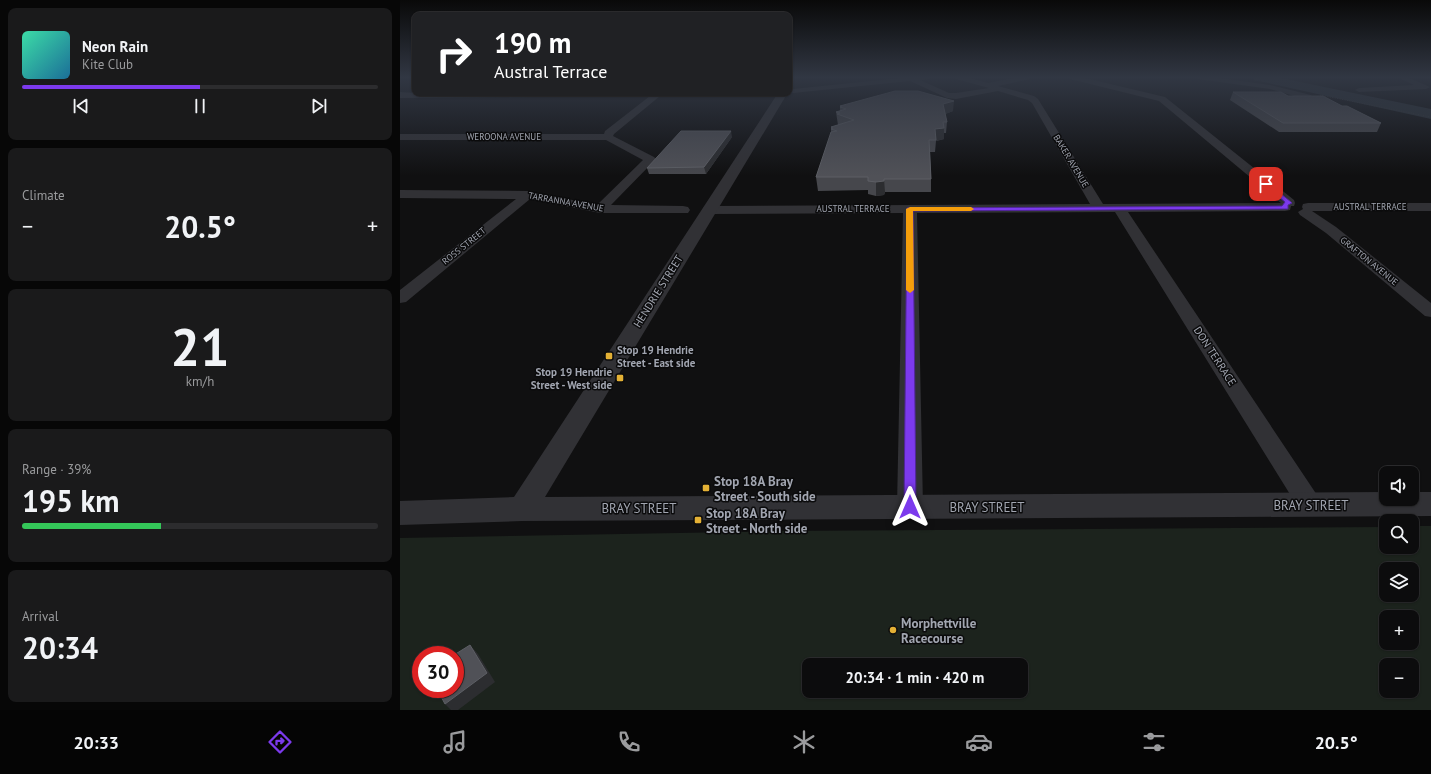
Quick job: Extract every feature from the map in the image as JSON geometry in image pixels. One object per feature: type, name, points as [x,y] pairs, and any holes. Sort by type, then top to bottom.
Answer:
[{"type":"street","points":[[600,209],[650,159],[608,137],[609,133],[637,110]]},
{"type":"street","name":"HENDRIE STREET","points":[[522,509],[772,110]]},
{"type":"street","name":"BAKER AVENUE","points":[[1040,110],[1099,208]]},
{"type":"street","points":[[1175,110],[1296,212],[1307,210]]},
{"type":"street","name":"WEROONA AVENUE","points":[[400,137],[608,137]]},
{"type":"street","name":"TARRANNA AVENUE","points":[[400,194],[528,195],[600,209],[684,210]]},
{"type":"street","name":"ROSS STREET","points":[[400,298],[528,195]]},
{"type":"street","name":"AUSTRAL TERRACE","points":[[709,210],[1119,208],[1287,205]]},
{"type":"street","name":"AUSTRAL TERRACE","points":[[1307,210],[1431,207]]},
{"type":"street","name":"DON TERRACE","points":[[1119,208],[1310,505]]},
{"type":"street","points":[[910,209],[910,507]]},
{"type":"street","name":"GRAFTON AVENUE","points":[[1307,210],[1431,312]]},
{"type":"street","name":"BRAY STREET","points":[[400,513],[522,509],[1431,504]]},
{"type":"path","points":[[1396,110],[1431,117]]},
{"type":"shaded area","name":"Morphettville Racecourse","points":[[1419,526],[1431,526],[1431,710],[400,710],[400,538],[785,531],[1379,527],[1379,554],[1419,554]]},
{"type":"building","points":[[842,110],[944,110],[947,122],[943,122],[944,128],[935,129],[936,140],[929,140],[931,179],[884,179],[884,181],[876,182],[868,181],[868,177],[816,177],[831,132],[837,131],[831,129],[833,128],[831,127],[854,120],[837,114],[840,113],[836,112]]},
{"type":"building","points":[[1262,110],[1355,110],[1381,123],[1283,123]]},
{"type":"building","points":[[681,131],[731,131],[704,167],[647,168]]},
{"type":"building","points":[[470,645],[487,673],[464,690],[464,649]]},
{"type":"building","points":[[442,698],[453,698],[445,704]]},
{"type":"waterway","points":[[1413,110],[1431,114]]},
{"type":"slow traffic","points":[[910,290],[910,209],[971,209]]},
{"type":"place","name":"Stop 19 Hendrie Street - East side","points":[[609,356]]},
{"type":"place","name":"Stop 19 Hendrie Street - West side","points":[[620,378]]},
{"type":"place","name":"Stop 18A Bray Street - South side","points":[[706,488]]},
{"type":"place","name":"Stop 18A Bray Street - North side","points":[[698,520]]},
{"type":"place","name":"Morphettville Racecourse","points":[[893,630]]},
{"type":"route","points":[[910,507],[910,209],[1285,207],[1285,204],[1289,203],[1266,184]]}]
